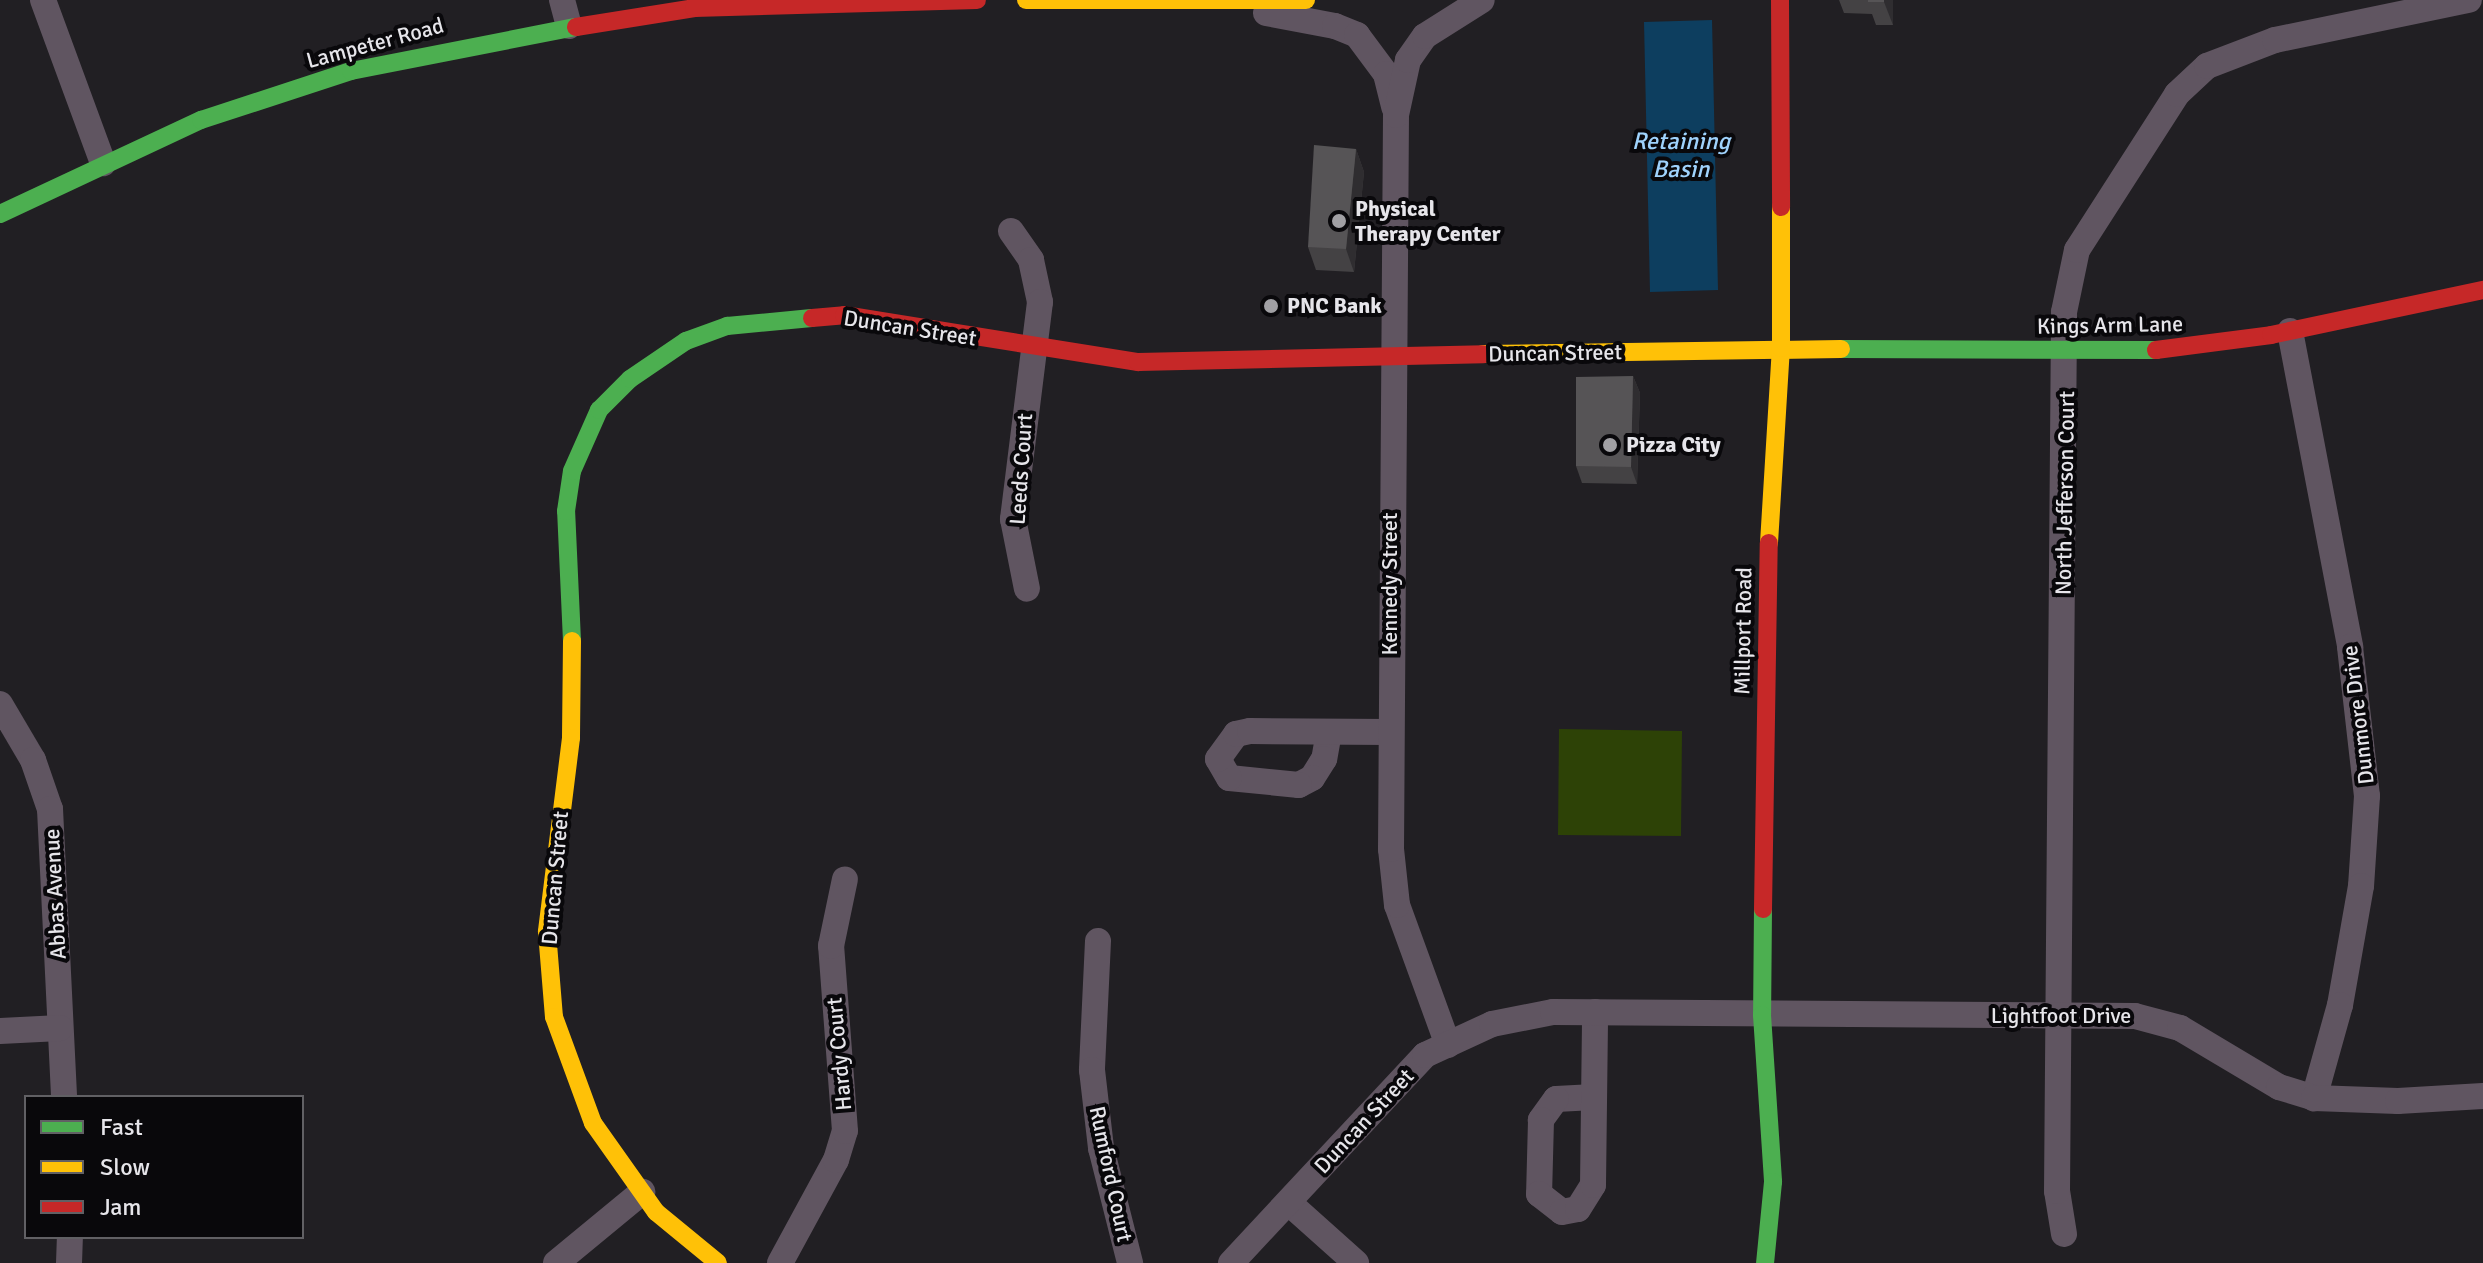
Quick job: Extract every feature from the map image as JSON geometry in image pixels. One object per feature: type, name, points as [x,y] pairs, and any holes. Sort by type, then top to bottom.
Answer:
[{"type":"street","points":[[43,0],[103,163]]},
{"type":"street","points":[[562,0],[569,26]]},
{"type":"street","name":"Lampeter Road","points":[[0,214],[103,163],[201,120],[351,71],[569,26],[694,8],[977,0]]},
{"type":"street","points":[[1026,0],[1221,4],[1306,0]]},
{"type":"street","name":"Kennedy Street","points":[[1448,1045],[1397,905],[1389,732],[1396,115],[1408,60],[1425,36],[1482,0]]},
{"type":"street","name":"Millport Road","points":[[1765,1263],[1773,1182],[1762,1015],[1765,611],[1781,348],[1780,0]]},
{"type":"street","name":"North Jefferson Court","points":[[2064,1234],[2057,1191],[2067,290],[2082,237],[2193,76],[2258,44],[2469,0]]},
{"type":"street","name":"Kennedy Street","points":[[1221,4],[1335,26],[1357,35],[1386,74],[1396,115]]},
{"type":"street","name":"Leeds Court","points":[[1011,231],[1039,282],[1013,519],[1027,589]]},
{"type":"street","name":"Kings Arm Lane","points":[[1781,348],[2066,351],[2202,347],[2483,290]]},
{"type":"street","name":"Duncan Street","points":[[718,1263],[656,1212],[593,1123],[562,1048],[552,994],[547,932],[571,738],[573,660],[566,511],[581,446],[599,410],[630,379],[686,341],[727,326],[844,315],[1032,348],[1138,362],[1781,348]]},
{"type":"street","name":"Dunmore Drive","points":[[2290,331],[2350,647],[2367,796],[2361,886],[2343,990],[2314,1098]]},
{"type":"street","name":"Abbas Avenue","points":[[0,704],[33,760],[50,809],[64,1095]]},
{"type":"street","points":[[1329,732],[1389,732]]},
{"type":"street","name":"Hardy Court","points":[[780,1263],[836,1160],[845,1131],[831,946],[845,879]]},
{"type":"street","name":"Rumford Court","points":[[1098,941],[1092,1070],[1101,1148],[1130,1263]]},
{"type":"street","points":[[1594,1097],[1595,1012]]},
{"type":"street","name":"Duncan Street","points":[[1231,1263],[1425,1055],[1492,1024],[1527,1016],[1595,1012],[1762,1015]]},
{"type":"street","name":"Lightfoot Drive","points":[[1762,1015],[2153,1019],[2216,1047],[2279,1087],[2314,1098],[2483,1096]]},
{"type":"street","points":[[0,1031],[60,1028]]},
{"type":"street","points":[[556,1263],[642,1192]]},
{"type":"street","points":[[1289,1203],[1348,1260]]},
{"type":"street","points":[[69,1263],[70,1239]]},
{"type":"green space","points":[[1559,729],[1682,731],[1681,836],[1558,835]]},
{"type":"water","name":"Retaining Basin","points":[[1712,20],[1718,290],[1650,292],[1644,22]]},
{"type":"building","points":[[1314,145],[1356,149],[1346,249],[1308,247]]},
{"type":"building","name":"Pizza City","points":[[1633,376],[1631,467],[1576,466],[1576,377]]},
{"type":"traffic: fast","points":[[0,214],[201,120],[351,71],[576,27]]},
{"type":"traffic: fast","points":[[572,641],[566,511],[572,471],[599,410],[630,379],[686,341],[727,326],[812,318]]},
{"type":"traffic: fast","points":[[1841,349],[2156,350]]},
{"type":"traffic: fast","points":[[1763,909],[1762,1015],[1773,1182],[1765,1263]]},
{"type":"traffic: slow","points":[[1026,0],[1306,0]]},
{"type":"traffic: slow","points":[[1769,543],[1781,348],[1781,207]]},
{"type":"traffic: slow","points":[[1483,354],[1841,349]]},
{"type":"traffic: slow","points":[[572,641],[571,738],[547,932],[554,1017],[593,1123],[656,1212],[718,1263]]},
{"type":"traffic: jam","points":[[576,27],[694,8],[977,0]]},
{"type":"traffic: jam","points":[[1780,0],[1781,207]]},
{"type":"traffic: jam","points":[[2156,350],[2271,335],[2483,290]]},
{"type":"traffic: jam","points":[[812,318],[844,315],[1138,362],[1483,354]]},
{"type":"traffic: jam","points":[[1763,909],[1769,543]]},
{"type":"place","name":"Physical Therapy Center","points":[[1339,221]]},
{"type":"place","name":"PNC Bank","points":[[1271,306]]},
{"type":"place","name":"Pizza City","points":[[1610,445]]}]
